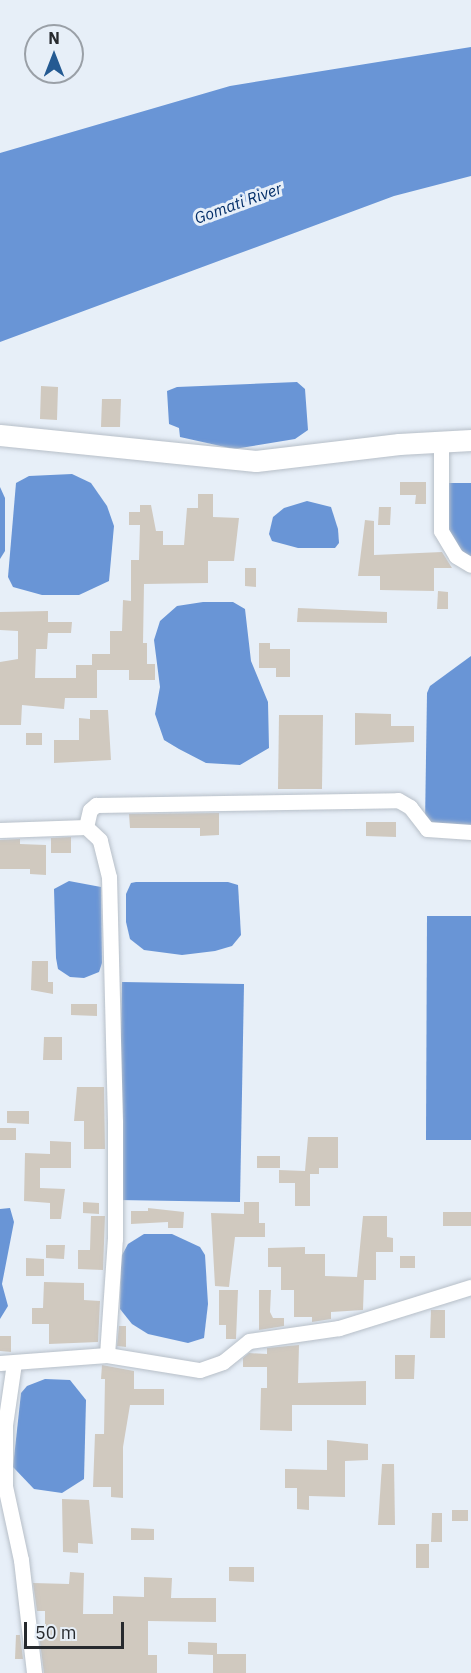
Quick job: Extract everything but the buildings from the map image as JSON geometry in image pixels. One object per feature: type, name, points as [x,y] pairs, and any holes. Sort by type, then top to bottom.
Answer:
[{"type":"street","points":[[0,435],[256,461],[471,440]]},
{"type":"street","points":[[441,442],[441,531],[456,556],[471,564]]},
{"type":"street","points":[[86,827],[90,810],[96,805],[398,800],[410,807],[427,829],[471,832]]},
{"type":"street","points":[[0,830],[86,827],[100,840],[109,877],[115,1239],[107,1355]]},
{"type":"street","points":[[34,1673],[21,1560],[5,1486],[7,1363],[107,1355],[206,1368],[223,1362],[249,1341],[339,1328],[471,1287]]},
{"type":"water","name":"Gomati River","points":[[471,47],[471,176],[394,196],[0,342],[0,153],[230,86]]},
{"type":"water","points":[[297,382],[305,389],[308,430],[295,439],[234,449],[180,437],[179,428],[169,424],[167,391],[177,387]]},
{"type":"water","points":[[72,474],[91,483],[107,506],[114,526],[109,581],[79,595],[42,595],[13,587],[8,577],[16,483],[29,476]]},
{"type":"water","points":[[443,483],[471,483],[471,558],[460,553],[444,525]]},
{"type":"water","points":[[0,487],[5,498],[5,551],[0,559]]},
{"type":"water","points":[[307,501],[331,507],[338,529],[339,543],[335,548],[298,548],[272,541],[269,534],[273,517],[284,508]]},
{"type":"water","points":[[203,602],[233,602],[245,609],[251,661],[268,702],[269,748],[240,765],[206,763],[164,740],[155,714],[160,687],[154,640],[160,621],[177,606]]},
{"type":"water","points":[[471,656],[471,830],[425,824],[427,693],[430,686]]},
{"type":"water","points":[[69,881],[101,887],[102,963],[99,972],[84,978],[70,977],[58,969],[56,958],[54,889]]},
{"type":"water","points":[[228,882],[238,885],[241,935],[232,946],[215,951],[182,955],[144,950],[130,939],[126,922],[126,894],[131,883]]},
{"type":"water","points":[[427,916],[471,916],[471,1140],[426,1140]]},
{"type":"water","points":[[122,982],[244,984],[240,1202],[118,1200]]},
{"type":"water","points":[[10,1208],[14,1222],[2,1284],[8,1306],[0,1319],[0,1209]]},
{"type":"water","points":[[144,1234],[172,1234],[200,1247],[205,1255],[208,1304],[204,1338],[188,1343],[148,1334],[132,1324],[120,1309],[121,1257],[128,1244]]},
{"type":"water","points":[[45,1379],[70,1380],[86,1400],[84,1479],[62,1493],[34,1489],[13,1467],[21,1393],[27,1386]]}]
